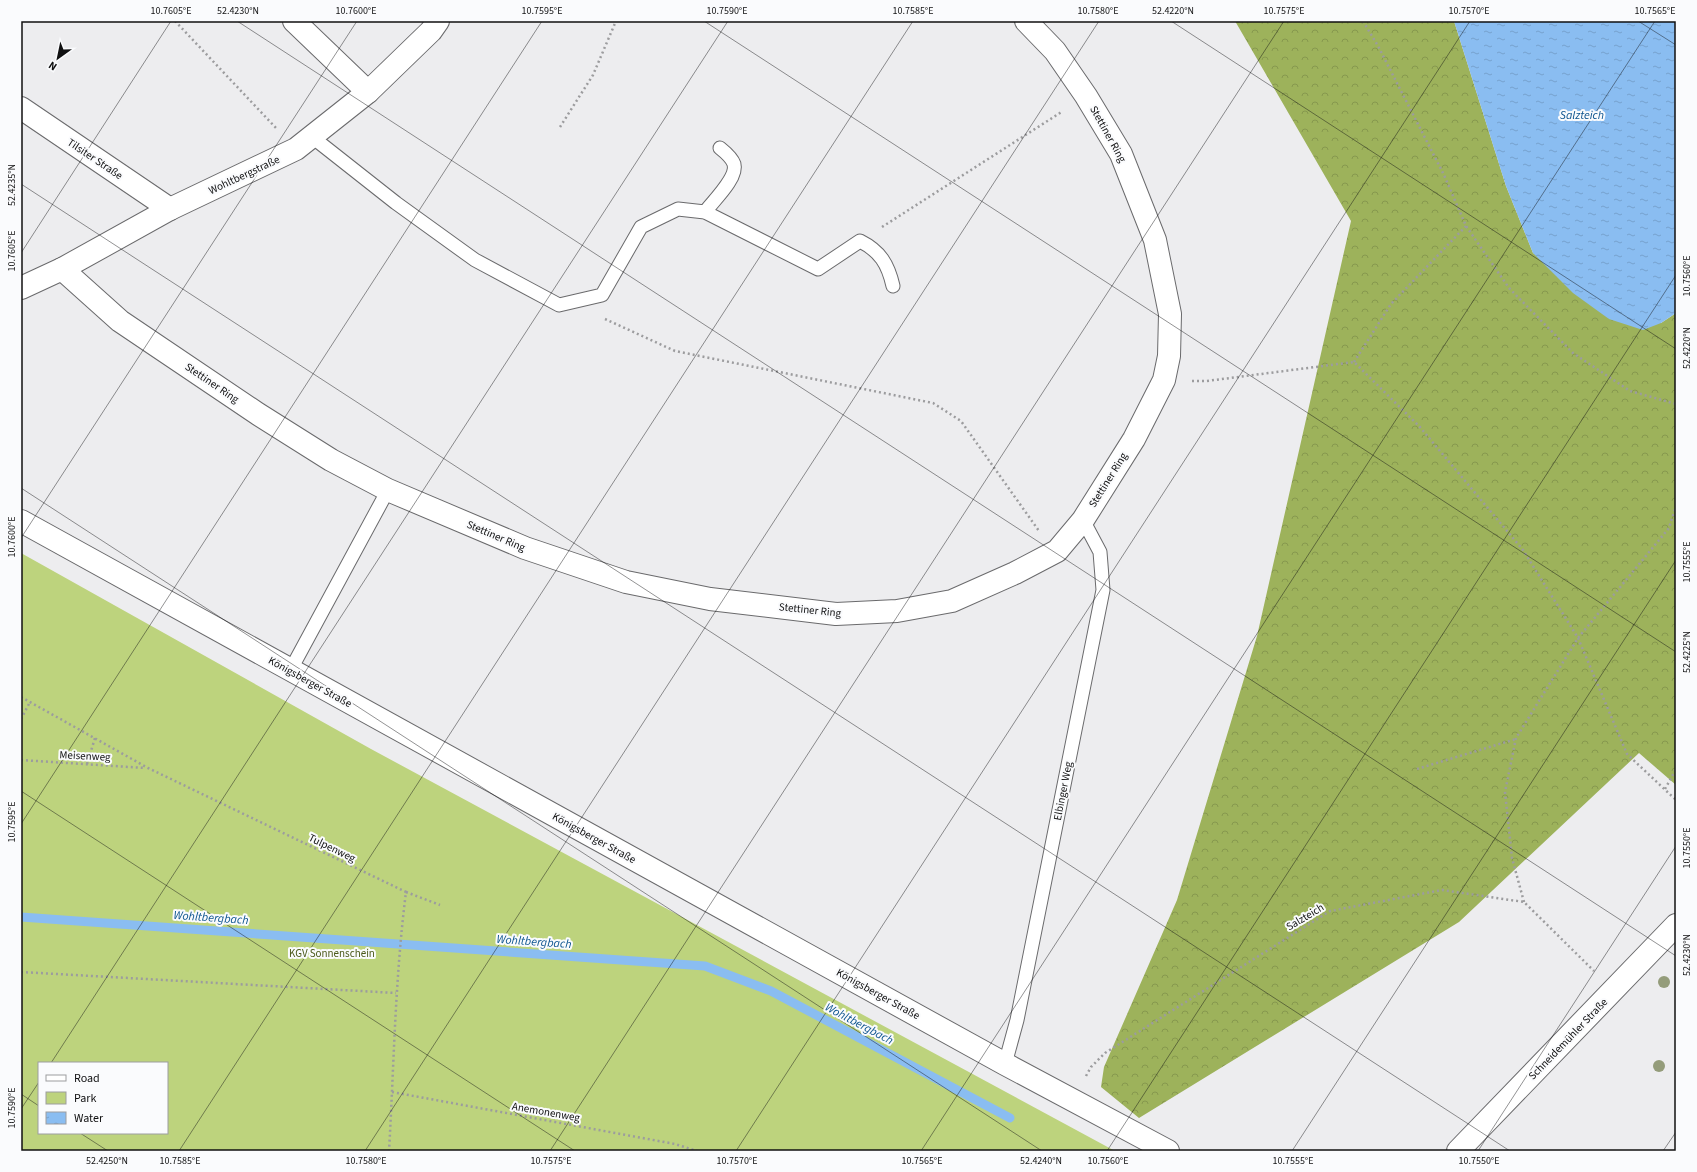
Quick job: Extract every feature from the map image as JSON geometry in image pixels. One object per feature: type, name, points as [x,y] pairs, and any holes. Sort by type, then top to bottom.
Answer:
[{"type":"street","points":[[294,21],[368,92]]},
{"type":"street","name":"Wohltbergstraße","points":[[21,288],[62,269],[170,209],[304,143],[368,92],[430,32],[438,21]]},
{"type":"street","name":"Stettiner Ring","points":[[62,269],[120,321],[258,414],[331,460],[388,490],[525,548],[626,582],[710,598],[836,614],[897,611],[952,602],[1057,551],[1083,520],[1134,439],[1164,380],[1169,356],[1170,314],[1155,240],[1121,154],[1086,96],[1055,51],[1026,21]]},
{"type":"street","name":"Tilsiter Straße","points":[[21,108],[170,209]]},
{"type":"street","name":"Königsberger Straße","points":[[21,521],[290,671],[1006,1064],[1168,1151]]},
{"type":"street","name":"Schneidemühler Straße","points":[[1458,1151],[1676,925]]},
{"type":"lane","points":[[304,143],[396,203],[475,260],[558,304],[602,295],[641,227],[678,209],[705,212],[818,269],[860,242],[873,248],[889,269],[893,286]]},
{"type":"lane","points":[[705,212],[734,176],[734,164],[727,154],[720,148]]},
{"type":"lane","points":[[290,671],[388,490]]},
{"type":"lane","name":"Elbinger Weg","points":[[1006,1064],[1017,1020],[1103,590],[1100,552],[1083,520]]},
{"type":"path","points":[[175,21],[304,143]]},
{"type":"path","points":[[560,127],[593,75],[616,21]]},
{"type":"path","points":[[1363,21],[1378,46],[1444,175],[1466,226],[1509,288],[1574,353],[1630,391],[1676,404]]},
{"type":"path","points":[[886,224],[1086,96]]},
{"type":"path","points":[[1354,362],[1391,304],[1466,226]]},
{"type":"path","points":[[604,318],[675,351],[934,403],[961,421],[1039,531],[1057,551]]},
{"type":"path","points":[[1164,380],[1207,381],[1354,362]]},
{"type":"path","points":[[1354,362],[1419,426],[1523,550],[1578,638],[1627,754],[1676,800]]},
{"type":"path","points":[[1614,991],[1524,902],[1512,858],[1505,792],[1516,738],[1578,638],[1669,528],[1676,506]]},
{"type":"path","name":"Tulpenweg","points":[[21,697],[148,768],[406,892],[440,905]]},
{"type":"path","points":[[21,719],[30,702]]},
{"type":"path","points":[[87,764],[95,738]]},
{"type":"path","points":[[1417,769],[1516,738]]},
{"type":"path","name":"Meisenweg","points":[[21,760],[148,768]]},
{"type":"path","points":[[1665,789],[1676,769]]},
{"type":"path","name":"Salzteich","points":[[1074,1101],[1091,1067],[1105,1053],[1330,911],[1442,890],[1524,902]]},
{"type":"path","points":[[390,1151],[396,993],[406,892]]},
{"type":"path","points":[[21,972],[396,993]]},
{"type":"path","name":"Anemonenweg","points":[[392,1092],[675,1144],[696,1151]]},
{"type":"green space","points":[[1235,21],[1454,21],[1506,186],[1533,253],[1661,323],[1676,313],[1676,785],[1639,753],[1459,922],[1139,1118],[1101,1087],[1104,1067],[1177,900],[1257,636],[1351,221]]},
{"type":"green space","name":"KGV Sonnenschein","points":[[21,553],[371,749],[1115,1151],[21,1151]]},
{"type":"water","name":"Salzteich","points":[[1454,21],[1676,21],[1676,313],[1661,323],[1643,330],[1609,319],[1573,293],[1533,253],[1506,186]]},
{"type":"waterway","name":"Wohltbergbach","points":[[21,917],[705,966],[771,991],[1010,1118]]}]
